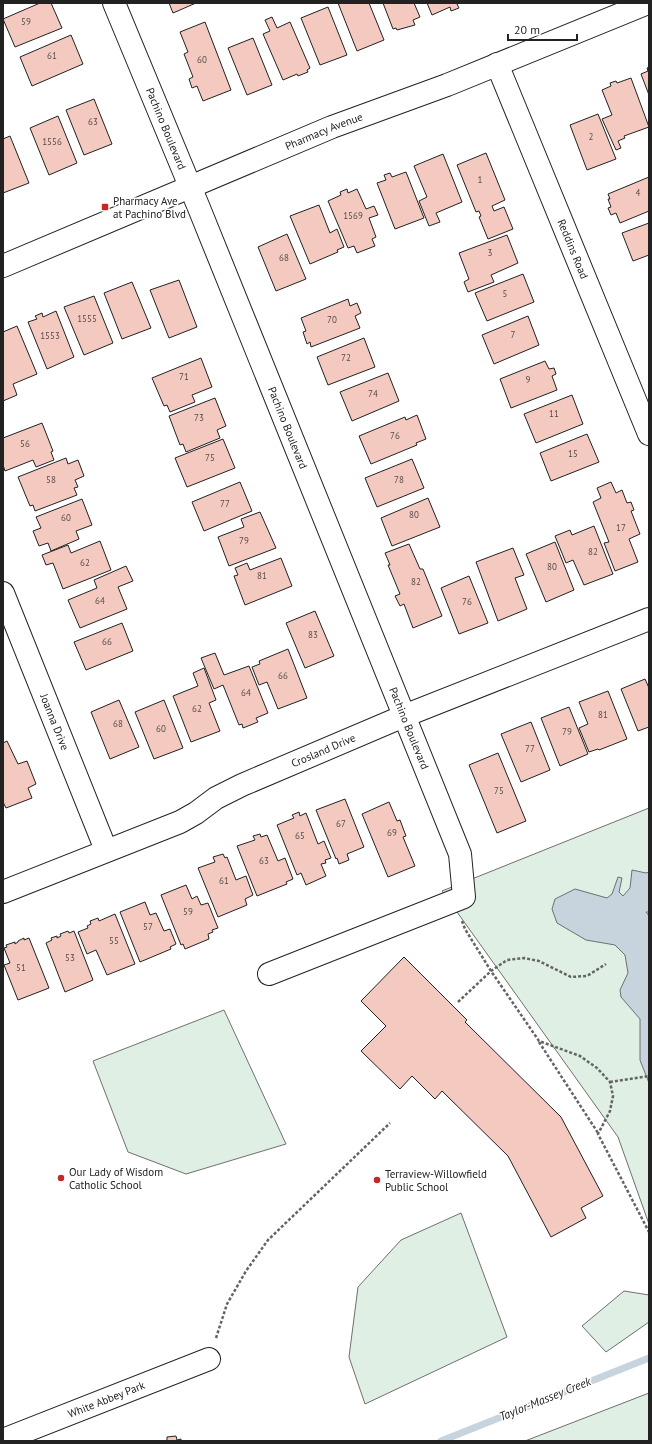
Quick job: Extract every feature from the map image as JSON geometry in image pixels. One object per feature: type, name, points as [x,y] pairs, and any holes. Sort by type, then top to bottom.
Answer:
[{"type":"street","name":"Pachino Boulevard","points":[[114,3],[208,230],[460,854],[464,897],[455,901]]},
{"type":"street","name":"Pharmacy Avenue","points":[[3,266],[332,127],[447,85],[648,3]]},
{"type":"street","name":"Reddins Road","points":[[497,64],[649,434]]},
{"type":"street","name":"Joanna Drive","points":[[3,593],[106,850]]},
{"type":"street","name":"Crosland Drive","points":[[3,892],[180,822],[196,813],[216,798],[242,785],[404,716],[649,619]]},
{"type":"street","points":[[269,974],[455,901]]},
{"type":"street","name":"White Abbey Park","points":[[3,1440],[209,1359]]},
{"type":"path","points":[[455,901],[465,929],[598,1134],[649,1232]]},
{"type":"path","points":[[458,1002],[491,971],[507,960],[524,958],[539,961],[571,977],[587,976],[606,964]]},
{"type":"path","points":[[539,1041],[580,1056],[597,1068],[610,1082],[613,1096],[610,1111],[598,1134]]},
{"type":"path","points":[[610,1082],[649,1076]]},
{"type":"path","points":[[209,1359],[227,1304],[246,1271],[268,1240],[390,1123]]},
{"type":"green space","points":[[649,808],[649,1224],[618,1137],[442,891]]},
{"type":"green space","points":[[224,1010],[286,1144],[186,1174],[128,1152],[93,1061]]},
{"type":"green space","points":[[461,1213],[507,1337],[365,1404],[349,1357],[358,1287],[401,1240]]},
{"type":"green space","points":[[624,1291],[649,1295],[649,1322],[606,1352],[582,1326]]},
{"type":"green space","points":[[649,1393],[649,1441],[525,1441]]},
{"type":"shaded area","points":[[632,870],[646,873],[649,872],[649,912],[646,912],[649,916],[649,1083],[640,1060],[640,1019],[621,997],[620,990],[628,973],[625,955],[615,945],[586,940],[557,923],[552,909],[555,899],[575,889],[607,898],[612,894],[618,877],[622,878],[619,892],[623,896],[630,888]]},
{"type":"building","points":[[40,3],[51,3],[62,28],[15,47],[3,19]]},
{"type":"building","points":[[169,3],[196,3],[173,13]]},
{"type":"building","points":[[338,3],[369,3],[384,40],[357,51]]},
{"type":"building","points":[[383,3],[414,3],[420,17],[413,20],[415,25],[397,30],[396,28],[393,29]]},
{"type":"building","points":[[427,3],[459,3],[457,4],[459,8],[451,11],[450,7],[432,15]]},
{"type":"building","points":[[328,7],[347,55],[320,65],[301,18]]},
{"type":"building","points":[[272,17],[277,28],[290,22],[310,68],[307,70],[308,72],[298,76],[297,74],[283,80],[263,34],[270,31],[265,20]]},
{"type":"building","points":[[205,22],[231,90],[203,101],[197,86],[192,88],[189,79],[193,77],[184,54],[188,52],[180,32]]},
{"type":"building","points":[[71,35],[83,64],[32,86],[20,57]]},
{"type":"building","points":[[253,38],[272,85],[247,95],[228,48]]},
{"type":"building","points":[[649,67],[649,95],[641,74],[648,71],[647,68]]},
{"type":"building","points":[[631,78],[649,127],[624,136],[625,138],[618,141],[621,148],[616,150],[602,119],[612,115],[602,90],[611,86],[610,83],[616,81],[617,83]]},
{"type":"building","points":[[94,99],[112,144],[84,155],[66,110]]},
{"type":"building","points":[[598,114],[616,159],[587,170],[570,125]]},
{"type":"building","points":[[58,116],[77,163],[49,175],[30,128]]},
{"type":"building","points":[[10,136],[29,183],[3,193],[3,139]]},
{"type":"building","points":[[486,153],[505,200],[492,206],[494,211],[504,207],[513,229],[488,239],[479,217],[481,216],[479,211],[476,212],[457,165]]},
{"type":"building","points":[[443,154],[462,202],[436,213],[440,222],[429,226],[419,201],[427,197],[414,166]]},
{"type":"building","points":[[406,172],[424,218],[395,229],[377,183],[386,180],[384,175],[390,173],[392,177]]},
{"type":"building","points":[[649,177],[649,211],[620,223],[616,213],[611,215],[608,208],[611,207],[608,194]]},
{"type":"building","points":[[347,189],[348,193],[357,189],[366,209],[374,206],[378,215],[369,218],[376,237],[372,239],[375,246],[357,253],[354,246],[348,248],[328,201],[341,195],[340,192]]},
{"type":"building","points":[[319,205],[330,233],[337,229],[344,247],[337,250],[338,252],[310,264],[290,216]]},
{"type":"building","points":[[649,223],[649,255],[633,261],[622,233]]},
{"type":"building","points":[[287,234],[306,279],[276,291],[258,247]]},
{"type":"building","points":[[507,235],[518,263],[491,275],[494,282],[468,292],[464,282],[469,279],[459,253]]},
{"type":"building","points":[[523,274],[534,302],[487,321],[475,293]]},
{"type":"building","points":[[179,280],[197,327],[169,338],[150,290]]},
{"type":"building","points":[[132,282],[151,328],[122,339],[104,293]]},
{"type":"building","points":[[94,296],[113,343],[84,355],[64,307]]},
{"type":"building","points":[[348,299],[350,306],[357,303],[361,313],[355,316],[360,328],[311,347],[310,342],[307,344],[303,332],[306,331],[301,318]]},
{"type":"building","points":[[56,311],[74,357],[47,369],[28,322],[37,319],[35,316],[42,313],[43,317]]},
{"type":"building","points":[[528,316],[539,345],[494,364],[482,335]]},
{"type":"building","points":[[17,326],[37,374],[13,384],[17,395],[3,401],[3,332]]},
{"type":"building","points":[[364,338],[375,367],[328,385],[317,357]]},
{"type":"building","points":[[201,358],[212,387],[192,395],[195,402],[170,412],[167,405],[164,406],[152,378]]},
{"type":"building","points":[[545,361],[549,369],[554,368],[556,374],[552,376],[557,390],[511,408],[500,379]]},
{"type":"building","points":[[388,373],[399,401],[352,421],[340,392]]},
{"type":"building","points":[[572,395],[583,424],[536,443],[524,414]]},
{"type":"building","points":[[215,398],[226,426],[217,430],[220,438],[186,452],[183,444],[180,445],[169,416]]},
{"type":"building","points":[[417,415],[426,439],[416,443],[417,445],[371,464],[359,436],[405,417],[406,420]]},
{"type":"building","points":[[42,423],[53,451],[51,452],[54,460],[36,467],[33,460],[5,471],[3,465],[3,438]]},
{"type":"building","points":[[587,434],[599,462],[551,481],[540,453]]},
{"type":"building","points":[[223,439],[235,468],[187,487],[175,458]]},
{"type":"building","points":[[66,458],[68,464],[78,460],[84,476],[75,480],[78,487],[74,488],[77,495],[35,511],[33,505],[30,506],[18,477]]},
{"type":"building","points":[[412,459],[424,488],[377,507],[365,478]]},
{"type":"building","points":[[240,482],[252,511],[204,531],[192,502]]},
{"type":"building","points":[[611,482],[616,493],[622,490],[627,503],[631,502],[634,510],[631,511],[640,534],[629,539],[638,562],[615,571],[604,543],[609,542],[593,502],[601,498],[597,488]]},
{"type":"building","points":[[428,498],[440,527],[392,546],[381,518]]},
{"type":"building","points":[[82,499],[92,525],[76,531],[79,539],[51,551],[48,543],[39,546],[33,531],[41,528],[36,517]]},
{"type":"building","points":[[260,512],[276,548],[229,566],[218,537],[244,527],[241,519]]},
{"type":"building","points":[[594,526],[613,574],[584,585],[573,560],[566,563],[555,536],[570,530],[572,535]]},
{"type":"building","points":[[100,541],[111,570],[63,589],[53,563],[46,565],[42,555],[68,545],[71,553]]},
{"type":"building","points":[[555,542],[574,590],[546,602],[526,554]]},
{"type":"building","points":[[409,544],[420,569],[423,569],[442,616],[413,628],[404,604],[400,606],[395,596],[400,594],[388,565],[390,565],[385,553]]},
{"type":"building","points":[[513,548],[524,575],[515,578],[527,609],[498,621],[476,562]]},
{"type":"building","points":[[281,558],[292,586],[245,605],[234,576],[238,575],[235,568],[247,563],[250,570]]},
{"type":"building","points":[[126,566],[133,581],[118,587],[127,609],[80,628],[68,600],[97,588],[94,580]]},
{"type":"building","points":[[469,576],[488,623],[459,634],[441,588]]},
{"type":"building","points":[[315,611],[334,656],[305,668],[286,623]]},
{"type":"building","points":[[122,623],[133,651],[86,670],[74,642]]},
{"type":"building","points":[[288,649],[307,698],[278,709],[267,682],[259,685],[252,667],[260,664],[259,661]]},
{"type":"building","points":[[215,653],[224,675],[249,666],[268,713],[256,718],[258,722],[243,728],[242,724],[239,725],[223,685],[214,689],[201,658]]},
{"type":"building","points":[[204,668],[216,700],[209,703],[220,731],[191,742],[173,696],[198,686],[193,673]]},
{"type":"building","points":[[645,679],[649,688],[649,727],[638,731],[621,689]]},
{"type":"building","points":[[608,691],[627,739],[599,750],[589,752],[579,728],[588,724],[579,702]]},
{"type":"building","points":[[119,700],[139,747],[110,759],[91,712]]},
{"type":"building","points":[[164,700],[183,748],[154,759],[135,712]]},
{"type":"building","points":[[569,707],[588,754],[560,766],[541,718]]},
{"type":"building","points":[[531,722],[550,770],[521,782],[501,734]]},
{"type":"building","points":[[7,741],[18,764],[27,761],[36,784],[28,788],[32,798],[6,808],[3,802],[3,743]]},
{"type":"building","points":[[498,753],[526,821],[497,833],[469,765]]},
{"type":"building","points":[[345,799],[364,847],[347,854],[349,860],[339,864],[316,810]]},
{"type":"building","points":[[389,802],[397,821],[400,820],[406,836],[403,837],[415,866],[388,877],[362,814]]},
{"type":"building","points":[[299,812],[300,816],[306,813],[318,844],[324,841],[331,858],[325,860],[326,863],[321,864],[326,876],[306,885],[301,873],[297,875],[277,825],[294,818],[292,815]]},
{"type":"building","points":[[260,834],[261,837],[267,835],[278,861],[285,858],[293,879],[286,882],[287,884],[257,896],[237,846],[255,840],[253,836]]},
{"type":"building","points":[[223,854],[225,858],[227,857],[236,880],[246,876],[253,895],[245,899],[247,905],[218,917],[198,868],[215,862],[213,857]]},
{"type":"building","points":[[186,885],[192,899],[197,896],[201,905],[208,903],[218,928],[212,930],[213,932],[208,934],[209,939],[185,949],[183,944],[181,945],[161,895]]},
{"type":"building","points":[[145,902],[150,915],[156,913],[164,931],[170,929],[176,944],[170,947],[171,949],[140,962],[120,912]]},
{"type":"building","points":[[115,914],[135,964],[107,975],[96,950],[87,954],[78,932],[88,928],[87,926],[91,924],[90,921],[98,918],[99,921]]},
{"type":"building","points":[[68,931],[69,933],[74,931],[93,980],[65,992],[46,943],[52,940],[51,938],[57,936],[57,938],[61,936],[60,934]]},
{"type":"building","points":[[24,938],[24,940],[29,938],[49,988],[18,1000],[4,965],[10,963],[4,948],[7,947],[6,945],[15,942],[15,944]]},
{"type":"building","points":[[404,957],[467,1020],[465,1022],[561,1117],[603,1196],[581,1208],[586,1218],[551,1237],[508,1156],[442,1091],[435,1099],[412,1076],[400,1089],[361,1051],[386,1026],[361,1001]]},
{"type":"building","points":[[176,1436],[177,1440],[181,1439],[181,1441],[167,1441],[167,1437]]},
{"type":"waterway","name":"Taylor-Massey Creek","points":[[441,1441],[649,1358]]},
{"type":"place","name":"Pharmacy Ave at Pachino Blvd","points":[[105,207]]},
{"type":"place","name":"Our Lady of Wisdom Catholic School","points":[[61,1178]]},
{"type":"place","name":"Terraview-Willowfield Public School","points":[[377,1180]]}]
